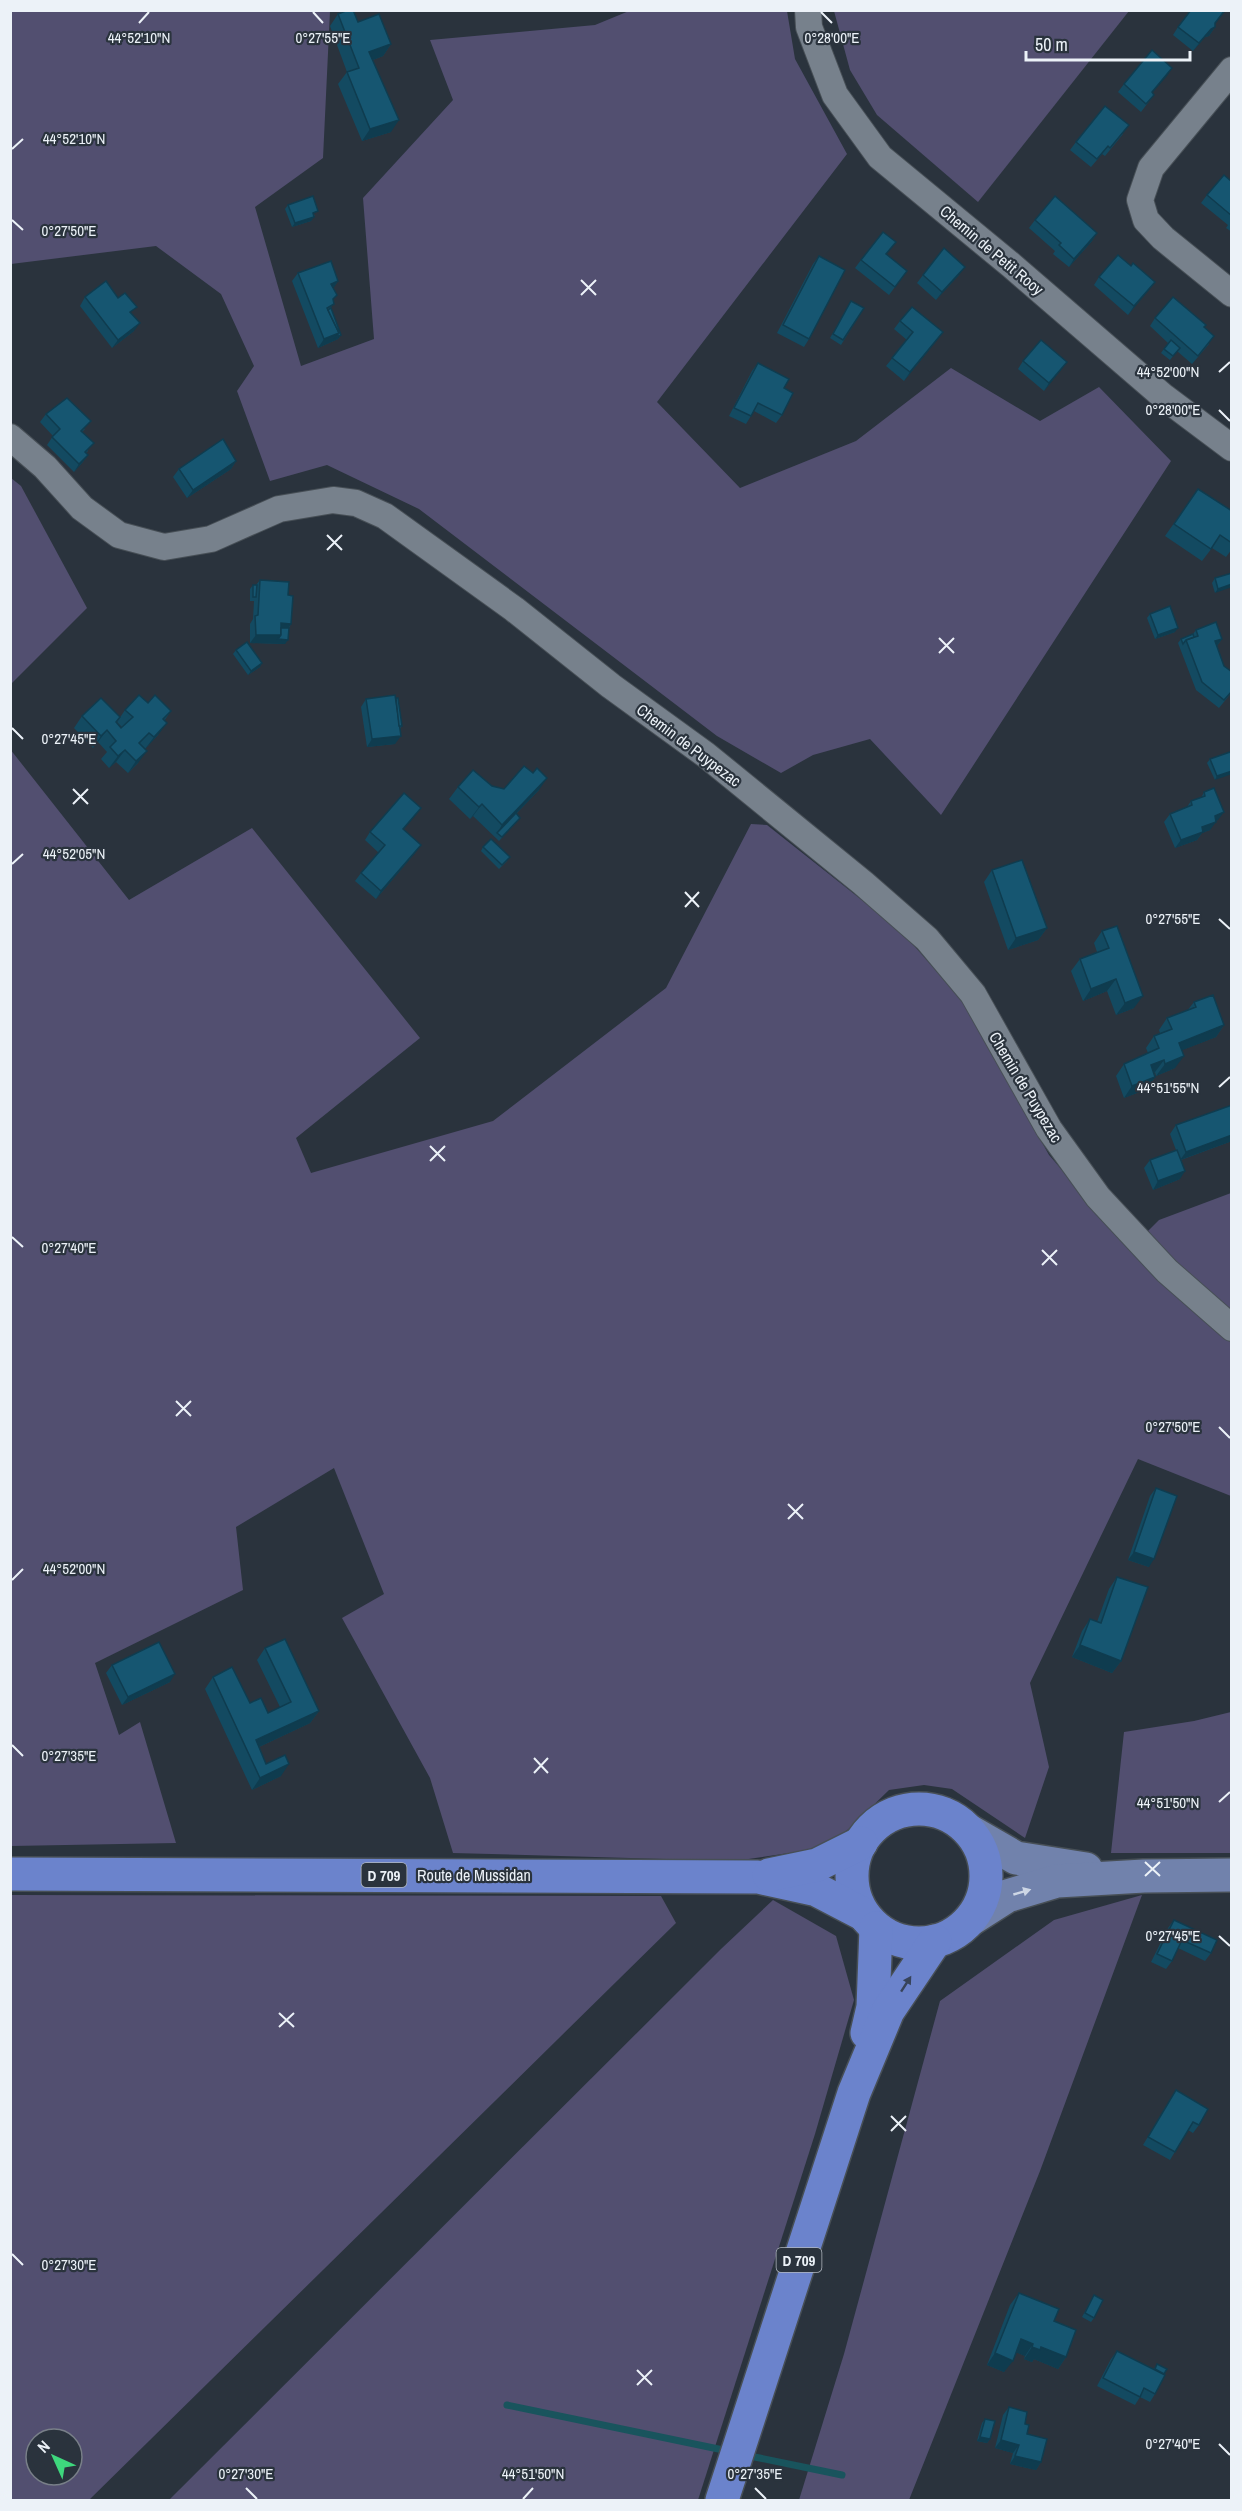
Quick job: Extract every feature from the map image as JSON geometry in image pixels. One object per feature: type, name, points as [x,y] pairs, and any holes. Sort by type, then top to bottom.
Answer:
[{"type":"main road","points":[[1144,1876],[1016,1858],[971,1832],[953,1817],[931,1809],[907,1809],[885,1817],[867,1833],[855,1853],[851,1876],[855,1896],[870,1921],[893,1938],[913,1943],[934,1941],[954,1933],[971,1918],[1007,1896],[1057,1881],[1144,1876],[1232,1875]]},
{"type":"main road","points":[[971,1832],[981,1848],[986,1875],[981,1902],[971,1918]]},
{"type":"main road","name":"Route de Mussidan","points":[[10,1874],[758,1877],[817,1865],[861,1843]]},
{"type":"main road","name":"Route de Mussidan","points":[[758,1877],[817,1890],[870,1921]]},
{"type":"main road","name":"D 709","points":[[854,2093],[873,2007],[870,1921]]},
{"type":"main road","name":"D 709","points":[[723,2497],[854,2093],[888,2011],[934,1941]]},
{"type":"street","name":"Chemin de Petit Rooy","points":[[808,10],[808,27],[835,95],[880,157],[1011,265],[1164,397],[1232,448]]},
{"type":"street","points":[[1232,70],[1151,168],[1140,200],[1146,220],[1162,238],[1232,294]]},
{"type":"street","name":"Chemin de Puypezac","points":[[10,437],[45,467],[82,508],[119,535],[164,547],[211,539],[279,509],[333,500],[356,503],[385,516],[505,602],[611,686],[706,755],[863,883],[927,939],[973,994],[1048,1129],[1098,1197],[1167,1271],[1232,1328]]},
{"type":"shaded area","points":[[834,10],[1129,11],[978,202],[877,115],[850,70]]},
{"type":"shaded area","points":[[10,11],[330,11],[323,158],[255,207],[301,366],[374,339],[363,198],[453,100],[430,40],[595,25],[629,11],[787,11],[795,59],[847,154],[657,402],[740,488],[856,441],[951,368],[1040,421],[1099,387],[1171,461],[941,815],[870,739],[813,755],[781,773],[717,736],[419,509],[327,465],[270,481],[237,391],[254,366],[221,294],[156,246],[11,264]]},
{"type":"shaded area","points":[[11,478],[21,486],[87,608],[11,684]]},
{"type":"shaded area","points":[[10,749],[129,900],[252,828],[420,1038],[296,1138],[311,1173],[493,1121],[666,988],[751,824],[767,825],[901,931],[963,1001],[1049,1155],[1130,1249],[1159,1220],[1231,1193],[1231,1496],[1138,1459],[1030,1683],[1049,1767],[1025,1838],[952,1789],[924,1785],[889,1790],[850,1828],[823,1848],[735,1861],[453,1853],[430,1778],[342,1618],[384,1594],[334,1468],[236,1527],[243,1590],[95,1663],[119,1735],[140,1722],[176,1843],[11,1846]]},
{"type":"shaded area","points":[[1231,1712],[1231,1853],[1111,1853],[1124,1732],[1194,1721]]},
{"type":"shaded area","points":[[10,1895],[661,1896],[676,1923],[89,2500],[11,2500]]},
{"type":"shaded area","points":[[1142,1895],[1040,2171],[909,2500],[799,2500],[844,2354],[940,2001],[1054,1920]]},
{"type":"shaded area","points":[[773,1900],[836,1936],[854,2000],[815,2134],[698,2500],[169,2500],[721,1949]]},
{"type":"building","points":[[353,10],[358,22],[379,14],[391,44],[369,52],[399,120],[370,129],[347,72],[359,68],[338,14]]},
{"type":"building","points":[[1191,10],[1225,10],[1215,23],[1215,27],[1199,43],[1178,27]]},
{"type":"building","points":[[1152,50],[1172,68],[1152,92],[1154,95],[1146,104],[1124,84]]},
{"type":"building","points":[[1105,106],[1129,125],[1110,148],[1108,146],[1097,159],[1076,142]]},
{"type":"building","points":[[1224,175],[1232,182],[1232,216],[1207,195]]},
{"type":"building","points":[[313,196],[318,211],[313,213],[314,217],[295,223],[288,205]]},
{"type":"building","points":[[1055,196],[1097,233],[1074,259],[1059,245],[1061,243],[1035,220]]},
{"type":"building","points":[[883,232],[896,242],[886,254],[907,271],[895,287],[861,260]]},
{"type":"building","points":[[944,248],[965,267],[942,292],[923,275]]},
{"type":"building","points":[[1118,255],[1131,266],[1133,263],[1155,282],[1134,306],[1099,277]]},
{"type":"building","points":[[819,256],[845,270],[809,339],[783,325]]},
{"type":"building","points":[[331,261],[338,281],[331,284],[337,295],[333,299],[334,304],[327,308],[339,333],[324,339],[298,273]]},
{"type":"building","points":[[106,281],[118,298],[125,293],[137,307],[130,312],[140,323],[118,340],[85,297]]},
{"type":"building","points":[[1173,297],[1206,325],[1204,327],[1214,336],[1198,356],[1155,318]]},
{"type":"building","points":[[851,301],[864,308],[843,340],[833,334]]},
{"type":"building","points":[[912,307],[943,332],[910,372],[892,358],[913,332],[900,321]]},
{"type":"building","points":[[331,308],[341,335],[336,337],[339,333],[328,310]]},
{"type":"building","points":[[1041,340],[1067,362],[1049,383],[1023,361]]},
{"type":"building","points":[[1171,340],[1180,348],[1173,356],[1164,349]]},
{"type":"building","points":[[758,363],[789,379],[784,388],[793,393],[782,415],[758,403],[751,416],[734,408]]},
{"type":"building","points":[[67,398],[91,421],[81,431],[94,443],[85,452],[88,455],[79,464],[52,437],[60,429],[46,414]]},
{"type":"building","points":[[223,439],[236,461],[193,490],[179,469]]},
{"type":"building","points":[[1198,489],[1232,511],[1232,543],[1220,535],[1211,549],[1174,524]]},
{"type":"building","points":[[1232,573],[1232,584],[1218,589],[1215,578]]},
{"type":"building","points":[[260,580],[289,582],[288,595],[293,596],[291,624],[281,623],[281,635],[256,635],[255,616],[258,615]]},
{"type":"building","points":[[253,585],[257,585],[256,597],[253,597]]},
{"type":"building","points":[[1170,606],[1178,628],[1158,635],[1150,614]]},
{"type":"building","points":[[1216,622],[1222,639],[1215,641],[1224,666],[1232,672],[1232,691],[1224,700],[1202,682],[1186,640],[1198,636],[1196,630]]},
{"type":"building","points":[[281,628],[289,628],[288,640],[278,639],[281,635]]},
{"type":"building","points":[[1193,634],[1194,637],[1183,644],[1181,639]]},
{"type":"building","points":[[247,642],[262,663],[251,671],[236,650]]},
{"type":"building","points":[[139,695],[148,703],[155,695],[171,711],[163,719],[167,723],[154,737],[149,733],[139,743],[147,751],[136,761],[125,750],[118,756],[110,747],[116,741],[107,730],[101,736],[82,716],[101,698],[120,717],[116,722],[121,728],[133,717],[125,710]]},
{"type":"building","points":[[395,695],[401,736],[372,739],[366,699]]},
{"type":"building","points":[[396,698],[398,698],[402,726],[399,726]]},
{"type":"building","points":[[1230,752],[1232,771],[1217,776],[1210,759]]},
{"type":"building","points":[[524,766],[533,773],[537,768],[547,778],[502,825],[482,804],[479,807],[458,787],[473,770],[492,786],[504,789]]},
{"type":"building","points":[[1214,788],[1224,812],[1215,816],[1216,822],[1202,827],[1203,832],[1181,840],[1170,814],[1192,805],[1191,801],[1205,796],[1204,792]]},
{"type":"building","points":[[404,793],[421,808],[403,829],[421,845],[381,891],[361,873],[385,845],[370,832]]},
{"type":"building","points":[[516,813],[520,818],[502,837],[497,833]]},
{"type":"building","points":[[491,839],[510,857],[502,865],[483,847]]},
{"type":"building","points":[[1022,860],[1047,928],[1016,938],[992,870]]},
{"type":"building","points":[[1117,926],[1143,996],[1125,1003],[1116,979],[1091,989],[1080,959],[1109,948],[1102,931]]},
{"type":"building","points":[[1213,995],[1224,1025],[1179,1043],[1184,1056],[1165,1064],[1164,1060],[1151,1065],[1155,1077],[1132,1086],[1124,1064],[1159,1048],[1154,1036],[1172,1029],[1167,1018],[1196,1007],[1194,1002]]},
{"type":"building","points":[[1232,1105],[1232,1135],[1186,1152],[1176,1125]]},
{"type":"building","points":[[1177,1150],[1185,1171],[1158,1181],[1150,1160]]},
{"type":"building","points":[[1156,1488],[1177,1496],[1154,1559],[1134,1552]]},
{"type":"building","points":[[1117,1577],[1148,1587],[1121,1661],[1080,1645],[1090,1619],[1101,1623]]},
{"type":"building","points":[[285,1639],[319,1711],[256,1740],[266,1764],[285,1755],[289,1764],[260,1778],[213,1677],[232,1667],[250,1703],[261,1698],[268,1713],[291,1702],[265,1648]]},
{"type":"building","points":[[159,1642],[175,1674],[128,1697],[112,1665]]},
{"type":"building","points":[[1174,1920],[1217,1940],[1211,1953],[1182,1940],[1172,1961],[1157,1954]]},
{"type":"building","points":[[1176,2090],[1208,2109],[1199,2125],[1193,2122],[1175,2152],[1148,2137]]},
{"type":"building","points":[[1019,2293],[1059,2309],[1054,2321],[1076,2330],[1066,2357],[1041,2347],[1040,2350],[1032,2347],[1033,2344],[1021,2339],[1013,2361],[995,2353]]},
{"type":"building","points":[[1094,2295],[1103,2300],[1094,2318],[1085,2313]]},
{"type":"building","points":[[1117,2351],[1165,2375],[1155,2394],[1144,2388],[1140,2397],[1103,2378]]},
{"type":"building","points":[[1157,2364],[1167,2369],[1164,2374],[1155,2369]]},
{"type":"building","points":[[1009,2407],[1027,2412],[1025,2424],[1029,2425],[1027,2434],[1047,2439],[1041,2462],[1015,2456],[1019,2445],[1001,2440]]},
{"type":"building","points":[[985,2419],[995,2421],[990,2439],[980,2437]]},
{"type":"waterway","points":[[507,2405],[728,2451]]},
{"type":"waterway","points":[[745,2455],[842,2475]]}]
